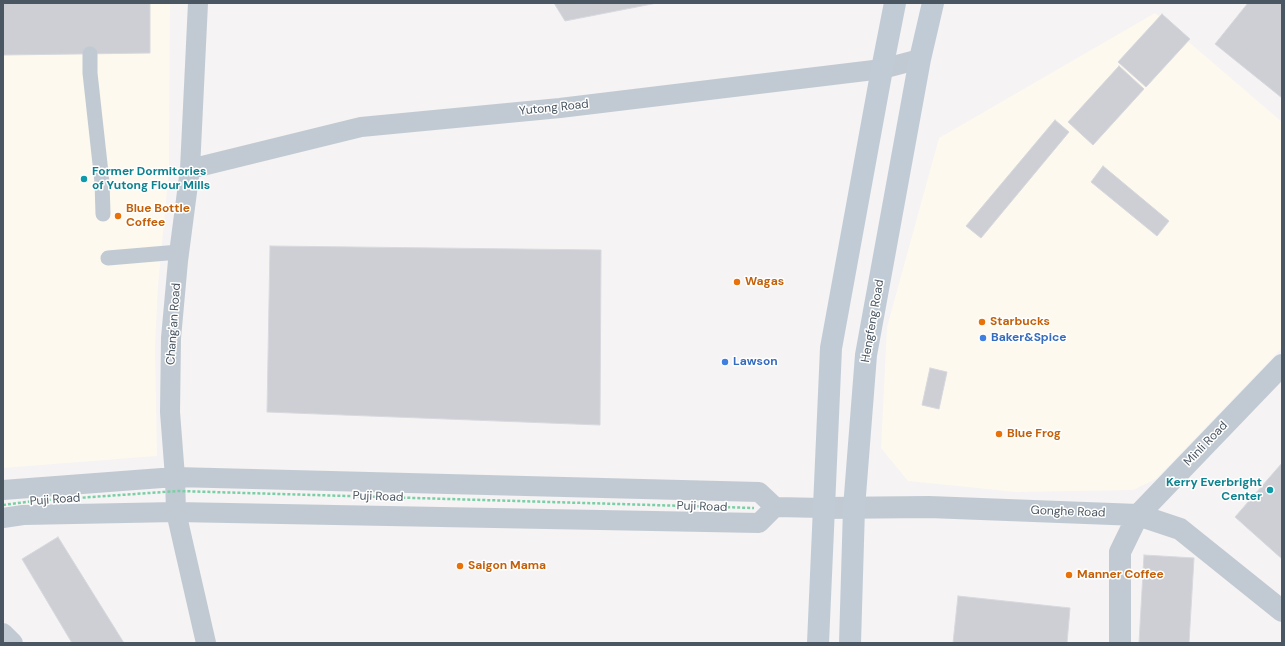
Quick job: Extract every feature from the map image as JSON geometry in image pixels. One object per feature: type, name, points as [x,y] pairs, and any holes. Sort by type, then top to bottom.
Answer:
[{"type":"main road","points":[[818,643],[832,348],[882,69],[896,3]]},
{"type":"main road","name":"Hengfeng Road","points":[[850,643],[854,508],[866,355],[920,59],[933,3]]},
{"type":"street","name":"Chang'an Road","points":[[198,3],[190,169],[179,252],[171,338],[170,412],[176,477],[176,512],[206,643]]},
{"type":"street","points":[[90,54],[90,73],[102,182],[103,214]]},
{"type":"street","name":"Yutong Road","points":[[190,169],[361,127],[560,108],[882,69],[920,59]]},
{"type":"street","points":[[108,258],[179,252]]},
{"type":"street","name":"Minli Road","points":[[1120,643],[1120,552],[1138,515],[1282,365]]},
{"type":"street","points":[[3,490],[176,477],[759,492],[775,507],[824,508]]},
{"type":"street","points":[[3,518],[23,515],[176,512],[759,523],[775,507]]},
{"type":"street","name":"Gonghe Road","points":[[824,508],[929,507],[1138,515],[1180,529],[1282,611]]},
{"type":"street","points":[[3,633],[13,643]]},
{"type":"path","name":"Puji Road","points":[[3,505],[178,491],[754,508]]},
{"type":"shaded area","points":[[3,3],[170,3],[169,170],[158,286],[155,347],[157,456],[3,468]]},
{"type":"shaded area","points":[[1155,13],[1282,122],[1282,348],[1156,479],[1133,490],[1016,492],[908,481],[881,448],[887,327],[939,138]]},
{"type":"building","points":[[3,3],[150,3],[150,53],[3,55]]},
{"type":"building","points":[[554,3],[657,3],[565,21]]},
{"type":"building","points":[[1248,3],[1282,3],[1282,98],[1215,44]]},
{"type":"building","points":[[1162,14],[1190,39],[1146,87],[1118,62]]},
{"type":"building","points":[[1119,66],[1144,89],[1093,145],[1068,122]]},
{"type":"building","points":[[1055,120],[1069,132],[981,238],[966,226]]},
{"type":"building","points":[[1103,166],[1169,221],[1157,236],[1091,182]]},
{"type":"building","points":[[270,246],[601,250],[600,425],[267,412]]},
{"type":"building","points":[[930,368],[947,372],[939,409],[922,405]]},
{"type":"building","name":"Kerry Everbright Center","points":[[1282,463],[1282,559],[1235,517]]},
{"type":"building","points":[[58,537],[124,643],[72,643],[22,559]]},
{"type":"building","points":[[1144,555],[1194,558],[1189,643],[1139,643]]},
{"type":"building","points":[[958,596],[1070,608],[1067,643],[953,643]]},
{"type":"place","name":"Former Dormitories of Yutong Flour Mills","points":[[84,179]]},
{"type":"place","name":"Blue Bottle Coffee","points":[[118,216]]},
{"type":"place","name":"Wagas","points":[[737,282]]},
{"type":"place","name":"Starbucks","points":[[982,322]]},
{"type":"place","name":"Baker&Spice","points":[[983,338]]},
{"type":"place","name":"Lawson","points":[[725,362]]},
{"type":"place","name":"Blue Frog","points":[[999,434]]},
{"type":"place","name":"Kerry Everbright Center","points":[[1270,490]]},
{"type":"place","name":"Saigon Mama","points":[[460,566]]},
{"type":"place","name":"Manner Coffee","points":[[1069,575]]}]
